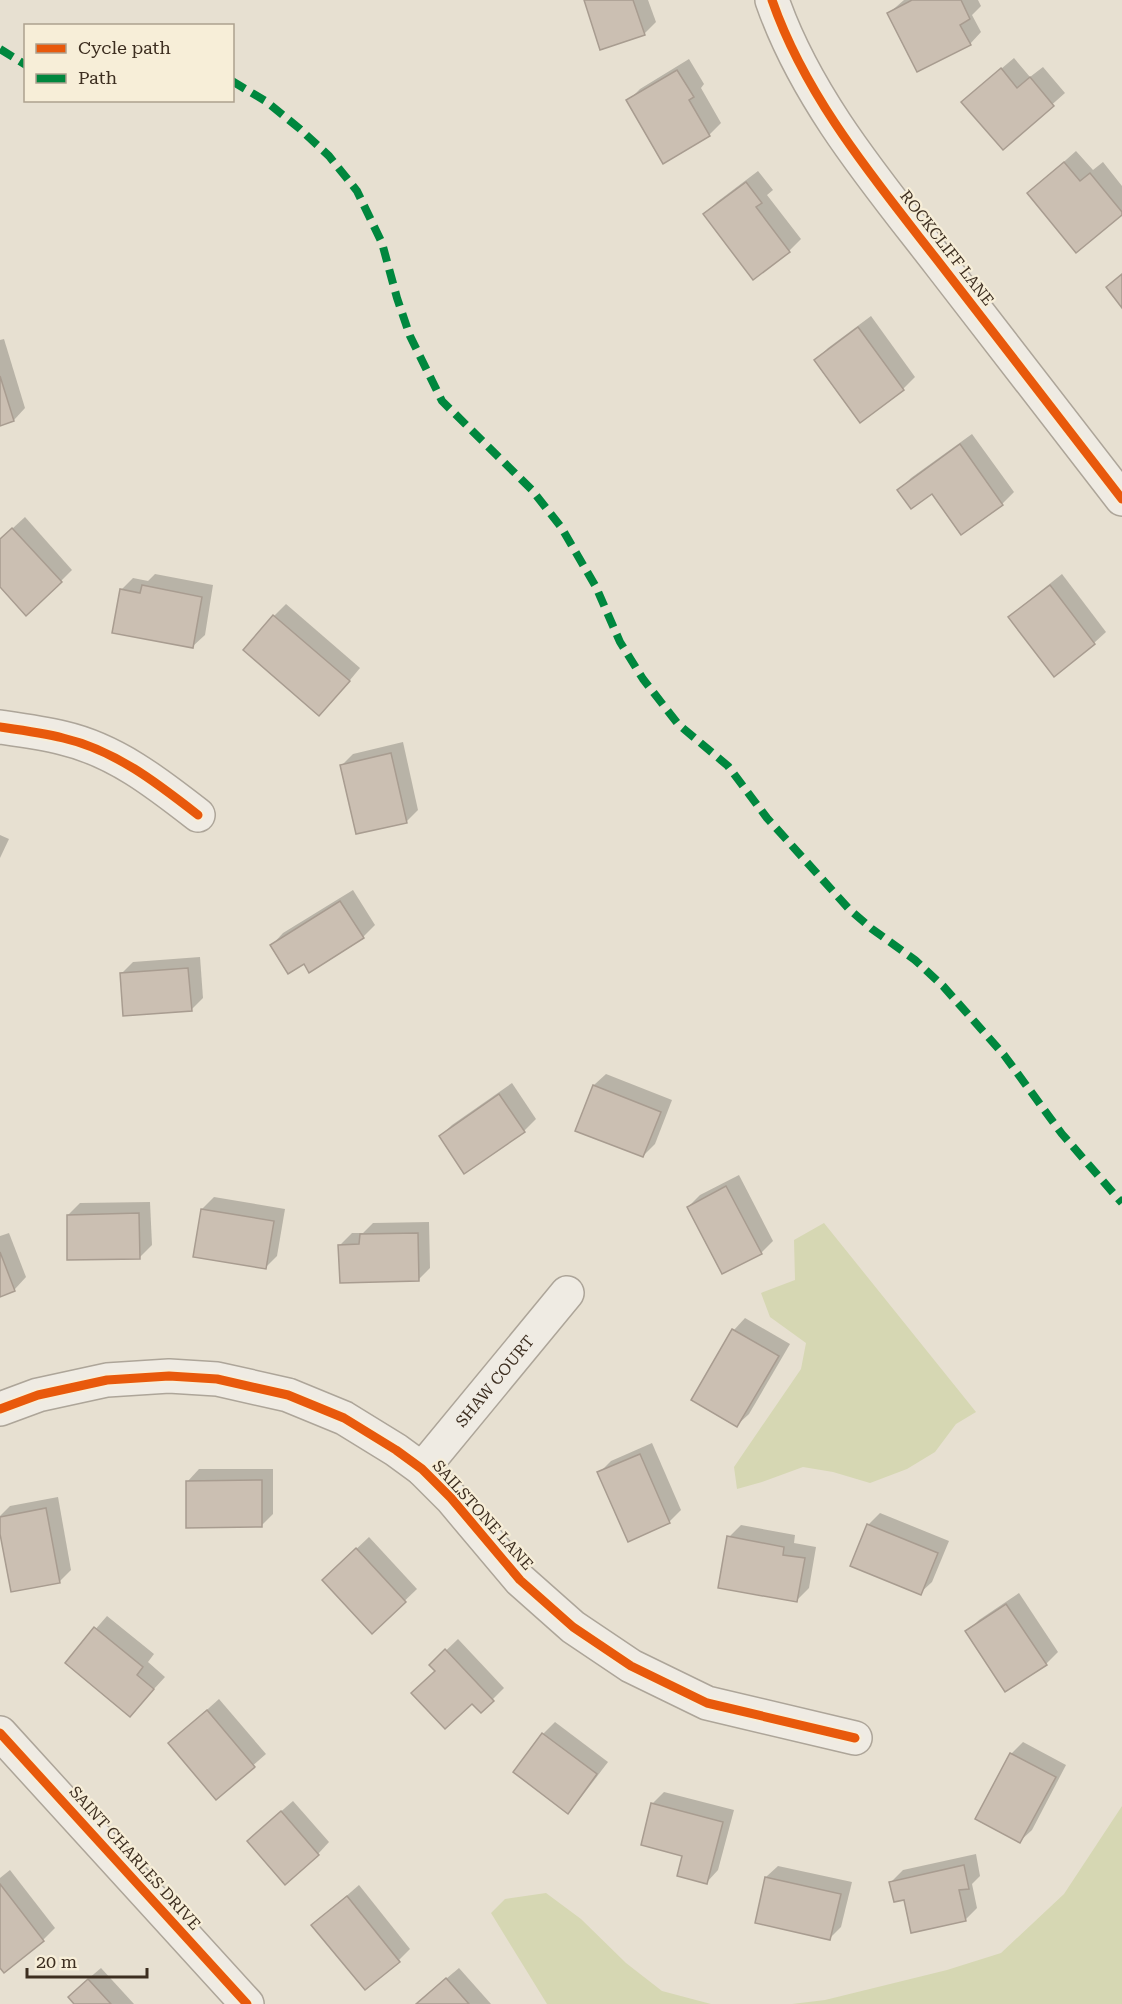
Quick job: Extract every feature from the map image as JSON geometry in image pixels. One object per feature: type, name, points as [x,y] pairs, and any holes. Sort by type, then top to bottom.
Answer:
[{"type":"street","name":"ROCKCLIFF LANE","points":[[772,0],[814,91],[861,161],[1122,499]]},
{"type":"street","points":[[0,727],[65,738],[113,757],[154,781],[198,815]]},
{"type":"street","name":"SHAW COURT","points":[[422,1469],[567,1293]]},
{"type":"street","name":"SAILSTONE LANE","points":[[0,1409],[38,1395],[107,1380],[169,1376],[217,1379],[288,1395],[344,1418],[422,1469],[451,1498],[520,1581],[573,1627],[631,1666],[707,1703],[855,1738]]},
{"type":"street","name":"SAINT CHARLES DRIVE","points":[[0,1733],[247,2004]]},
{"type":"green space","points":[[824,1223],[976,1412],[956,1424],[935,1452],[907,1469],[870,1483],[833,1472],[803,1467],[737,1489],[734,1467],[801,1369],[806,1343],[770,1317],[761,1293],[795,1280],[794,1240]]},
{"type":"green space","points":[[1122,1806],[1122,2004],[792,2004],[825,2000],[947,1970],[1001,1953],[1064,1894]]},
{"type":"green space","points":[[546,1893],[581,1919],[626,1963],[662,1991],[711,2004],[547,2004],[491,1913],[505,1899]]},
{"type":"building","points":[[584,0],[633,0],[645,35],[600,50]]},
{"type":"building","points":[[912,0],[961,0],[970,19],[960,25],[971,45],[917,72],[887,13]]},
{"type":"building","points":[[1001,68],[1017,88],[1030,77],[1054,106],[1003,150],[961,102]]},
{"type":"building","points":[[677,70],[694,97],[689,100],[710,136],[663,164],[626,100]]},
{"type":"building","points":[[1064,162],[1080,181],[1090,173],[1122,212],[1122,215],[1076,253],[1027,193]]},
{"type":"building","points":[[746,182],[762,203],[756,207],[790,252],[753,280],[703,214]]},
{"type":"building","points":[[1122,274],[1122,308],[1106,287]]},
{"type":"building","points":[[858,327],[904,390],[860,423],[814,360]]},
{"type":"building","points":[[0,376],[14,421],[0,426]]},
{"type":"building","points":[[960,444],[1003,505],[961,535],[932,494],[911,509],[897,490]]},
{"type":"building","points":[[12,528],[62,582],[26,616],[0,587],[0,539]]},
{"type":"building","points":[[142,585],[202,597],[193,648],[112,633],[120,589],[140,593]]},
{"type":"building","points":[[1050,585],[1095,644],[1054,677],[1008,617]]},
{"type":"building","points":[[273,615],[350,681],[319,716],[243,650]]},
{"type":"building","points":[[391,753],[407,823],[356,834],[340,765]]},
{"type":"building","points":[[340,901],[364,938],[309,973],[304,964],[288,974],[270,945]]},
{"type":"building","points":[[188,968],[192,1011],[123,1016],[120,973]]},
{"type":"building","points":[[593,1085],[661,1112],[643,1157],[575,1131]]},
{"type":"building","points":[[499,1094],[525,1132],[464,1174],[439,1136]]},
{"type":"building","points":[[726,1186],[762,1254],[722,1274],[687,1207]]},
{"type":"building","points":[[201,1209],[274,1221],[266,1269],[193,1257]]},
{"type":"building","points":[[139,1213],[140,1259],[67,1260],[67,1215]]},
{"type":"building","points":[[418,1233],[419,1281],[340,1283],[338,1245],[359,1244],[360,1234]]},
{"type":"building","points":[[0,1252],[15,1291],[0,1297]]},
{"type":"building","points":[[732,1329],[779,1356],[737,1427],[691,1400]]},
{"type":"building","points":[[640,1454],[670,1523],[628,1542],[597,1472]]},
{"type":"building","points":[[262,1480],[262,1527],[186,1528],[186,1481]]},
{"type":"building","points":[[46,1508],[60,1583],[11,1592],[0,1534],[0,1517]]},
{"type":"building","points":[[867,1524],[938,1553],[921,1595],[850,1566]]},
{"type":"building","points":[[727,1536],[784,1547],[783,1555],[805,1558],[797,1602],[718,1588]]},
{"type":"building","points":[[356,1548],[406,1602],[372,1634],[322,1580]]},
{"type":"building","points":[[1006,1604],[1047,1665],[1005,1692],[965,1631]]},
{"type":"building","points":[[94,1627],[143,1667],[137,1675],[154,1689],[130,1717],[65,1663]]},
{"type":"building","points":[[445,1649],[494,1701],[481,1713],[472,1704],[445,1729],[411,1693],[435,1671],[429,1665]]},
{"type":"building","points":[[207,1710],[255,1767],[216,1800],[168,1743]]},
{"type":"building","points":[[542,1733],[597,1774],[568,1814],[513,1772]]},
{"type":"building","points":[[1010,1753],[1056,1777],[1020,1843],[975,1819]]},
{"type":"building","points":[[651,1803],[723,1822],[707,1884],[677,1876],[682,1856],[641,1845]]},
{"type":"building","points":[[281,1811],[319,1855],[285,1885],[247,1841]]},
{"type":"building","points":[[964,1865],[969,1889],[959,1890],[966,1921],[911,1933],[904,1900],[894,1902],[889,1882]]},
{"type":"building","points":[[765,1877],[841,1894],[830,1940],[755,1923]]},
{"type":"building","points":[[0,1884],[44,1941],[4,1973],[0,1968]]},
{"type":"building","points":[[347,1896],[400,1962],[365,1990],[311,1925]]},
{"type":"building","points":[[446,1978],[469,2004],[416,2004]]},
{"type":"building","points":[[88,1979],[111,2004],[74,2004],[68,1997]]},
{"type":"marked path","points":[[0,49],[24,64]]},
{"type":"marked path","points":[[234,82],[267,102],[300,129],[329,156],[357,191],[382,243],[410,336],[442,401],[532,490],[561,527],[596,587],[620,642],[643,679],[678,724],[728,766],[767,818],[849,909],[915,960],[943,986],[1004,1055],[1062,1134],[1122,1203]]},
{"type":"cycle path","points":[[772,0],[803,71],[844,137],[890,200],[1122,499]]},
{"type":"cycle path","points":[[0,727],[82,743],[135,769],[198,815]]},
{"type":"cycle path","points":[[0,1409],[38,1395],[107,1380],[169,1376],[217,1379],[288,1395],[344,1418],[422,1469],[451,1498],[520,1580],[573,1627],[631,1666],[707,1703],[855,1738]]},
{"type":"cycle path","points":[[0,1733],[247,2004]]}]
